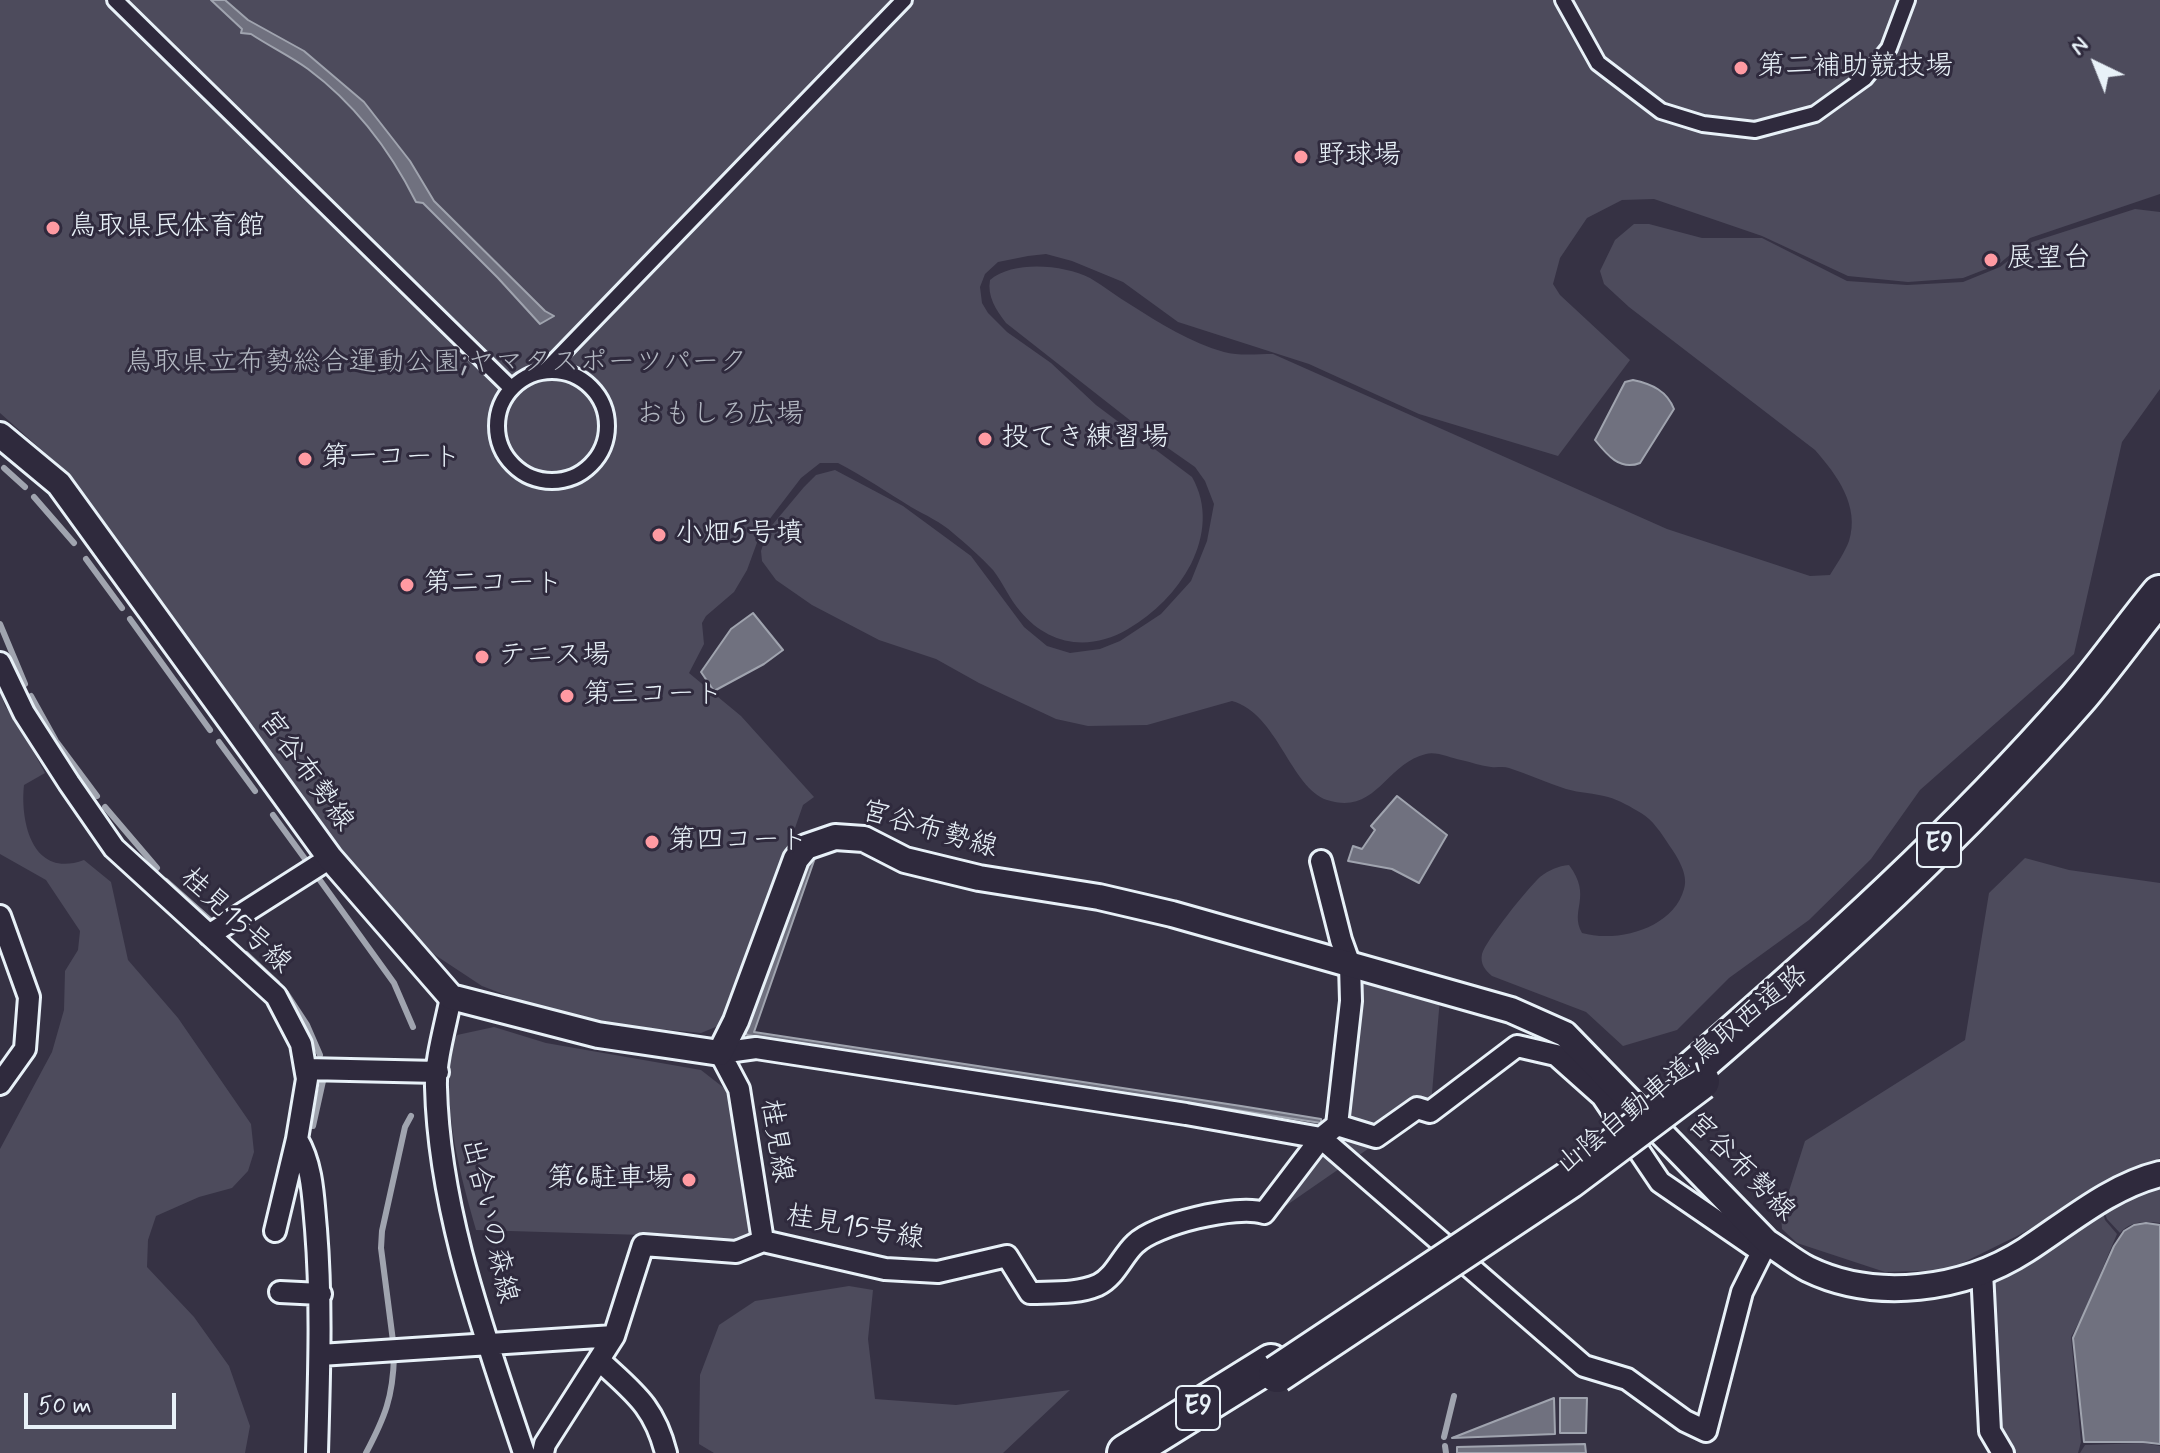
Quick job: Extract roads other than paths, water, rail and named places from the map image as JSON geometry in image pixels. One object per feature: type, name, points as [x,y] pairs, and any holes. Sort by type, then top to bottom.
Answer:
[{"type":"highway","name":"山陰自動車道;鳥取西道路","points":[[1696,1075],[1949,836],[2077,698],[2160,594]]},
{"type":"highway","name":"山陰自動車道;鳥取西道路","points":[[1152,1453],[1696,1075],[1834,965],[1957,849],[2086,706],[2160,616]]},
{"type":"highway","name":"山陰自動車道;鳥取西道路","points":[[1126,1453],[1274,1369]]},
{"type":"street","points":[[115,0],[511,388]]},
{"type":"street","points":[[546,370],[904,0]]},
{"type":"street","points":[[1563,0],[1598,63],[1661,111],[1703,124],[1755,130],[1815,114],[1865,78],[1889,48],[1907,0]]},
{"type":"street","points":[[546,370],[564,371],[581,378],[595,389],[604,405],[608,423],[606,442],[597,458],[584,471],[567,479],[549,481],[530,477],[515,467],[503,453],[497,436],[499,409],[511,388],[528,376],[546,370]]},
{"type":"street","name":"宮谷布勢線","points":[[0,435],[59,484],[330,858],[451,997]]},
{"type":"street","name":"桂見15号線","points":[[0,663],[24,713],[114,848],[276,996],[301,1044],[307,1079],[297,1139],[306,1154],[313,1191],[321,1294],[317,1453]]},
{"type":"street","name":"宮谷布勢線","points":[[720,1053],[736,1021],[796,859],[806,847],[835,837],[864,839],[905,860],[979,878],[1099,897],[1172,914],[1511,1010],[1565,1034],[1764,1247],[1836,1280],[1902,1287],[1941,1285],[1982,1271],[2022,1252],[2108,1195],[2160,1174]]},
{"type":"street","points":[[209,935],[330,858]]},
{"type":"street","points":[[1321,861],[1350,965],[1351,1001],[1329,1131]]},
{"type":"street","points":[[0,919],[29,997],[25,1049],[0,1084]]},
{"type":"street","points":[[451,997],[598,1035],[720,1053],[756,1048],[1186,1114],[1329,1131],[1376,1137],[1417,1108],[1430,1112],[1517,1046],[1556,1055],[1602,1096],[1660,1182],[1764,1247],[1742,1292],[1706,1431],[1685,1421],[1627,1379],[1584,1366],[1329,1131]]},
{"type":"street","name":"出合いの森線","points":[[451,997],[436,1084],[451,1209],[488,1343],[524,1453]]},
{"type":"street","name":"桂見線","points":[[720,1053],[739,1089],[763,1241]]},
{"type":"street","points":[[306,1069],[438,1072]]},
{"type":"street","name":"桂見15号線","points":[[543,1453],[545,1444],[614,1336],[643,1245],[736,1252],[763,1241],[885,1269],[938,1272],[1007,1256],[1030,1293],[1064,1292],[1098,1285],[1107,1279],[1133,1244],[1146,1235],[1195,1217],[1253,1209],[1264,1213],[1329,1131]]},
{"type":"street","points":[[275,1231],[297,1139]]},
{"type":"street","points":[[1982,1271],[1990,1431],[2003,1453]]},
{"type":"street","points":[[280,1292],[321,1294]]},
{"type":"street","points":[[320,1355],[614,1336]]},
{"type":"street","points":[[599,1360],[648,1406],[660,1429],[666,1453]]},
{"type":"water","points":[[211,0],[225,0],[248,20],[304,51],[364,102],[410,161],[434,201],[545,311],[554,316],[540,324],[423,203],[416,202],[383,146],[341,97],[301,64],[251,34],[241,33],[242,29]]},
{"type":"water","points":[[1633,380],[1658,389],[1674,409],[1640,463],[1626,465],[1609,456],[1595,440],[1625,382]]},
{"type":"water","points":[[753,613],[783,650],[714,691],[701,672],[731,629]]},
{"type":"water","points":[[1397,796],[1447,835],[1419,883],[1392,869],[1348,861],[1353,846],[1362,849],[1375,830],[1371,826]]},
{"type":"water","points":[[816,855],[754,1032],[1241,1106],[1321,1119],[1321,1123],[747,1035],[743,1028],[806,859]]},
{"type":"water","points":[[2146,1223],[2160,1225],[2160,1444],[2084,1442],[2073,1338],[2114,1246],[2124,1231]]},
{"type":"water","points":[[1554,1398],[1555,1434],[1452,1438]]},
{"type":"water","points":[[1560,1398],[1587,1398],[1586,1433],[1560,1433]]},
{"type":"water","points":[[1585,1444],[1586,1453],[1457,1453],[1457,1447]]},
{"type":"waterway","points":[[4,468],[25,487]]},
{"type":"waterway","points":[[34,497],[74,543]]},
{"type":"waterway","points":[[86,559],[122,608]]},
{"type":"waterway","points":[[130,619],[210,730]]},
{"type":"waterway","points":[[0,624],[25,684]]},
{"type":"waterway","points":[[31,696],[56,741],[97,796]]},
{"type":"waterway","points":[[219,742],[255,791]]},
{"type":"waterway","points":[[105,807],[157,868]]},
{"type":"waterway","points":[[273,815],[308,863]]},
{"type":"waterway","points":[[314,872],[394,983],[413,1027]]},
{"type":"waterway","points":[[166,881],[211,921]]},
{"type":"waterway","points":[[246,954],[277,983]]},
{"type":"waterway","points":[[286,993],[307,1025],[320,1055]]},
{"type":"waterway","points":[[313,1126],[323,1081]]},
{"type":"waterway","points":[[393,1341],[381,1248],[382,1231],[405,1127],[411,1116]]},
{"type":"waterway","points":[[366,1453],[387,1406],[394,1356]]},
{"type":"waterway","points":[[1444,1437],[1454,1396]]},
{"type":"waterway","points":[[1445,1446],[1446,1453]]},
{"type":"place","name":"第二補助競技場","points":[[1741,68]]},
{"type":"place","name":"野球場","points":[[1301,157]]},
{"type":"place","name":"鳥取県民体育館","points":[[53,228]]},
{"type":"place","name":"展望台","points":[[1991,260]]},
{"type":"place","name":"投てき練習場","points":[[985,439]]},
{"type":"place","name":"第一コート","points":[[305,459]]},
{"type":"place","name":"小畑5号墳","points":[[659,535]]},
{"type":"place","name":"第二コート","points":[[407,585]]},
{"type":"place","name":"テニス場","points":[[482,657]]},
{"type":"place","name":"第三コート","points":[[567,696]]},
{"type":"place","name":"第四コート","points":[[652,842]]},
{"type":"place","name":"第6駐車場","points":[[689,1180]]},
{"type":"park label","name":"鳥取県立布勢総合運動公園;ヤマタスポーツパーク","points":[[436,364]]},
{"type":"park label","name":"おもしろ広場","points":[[720,416]]}]
